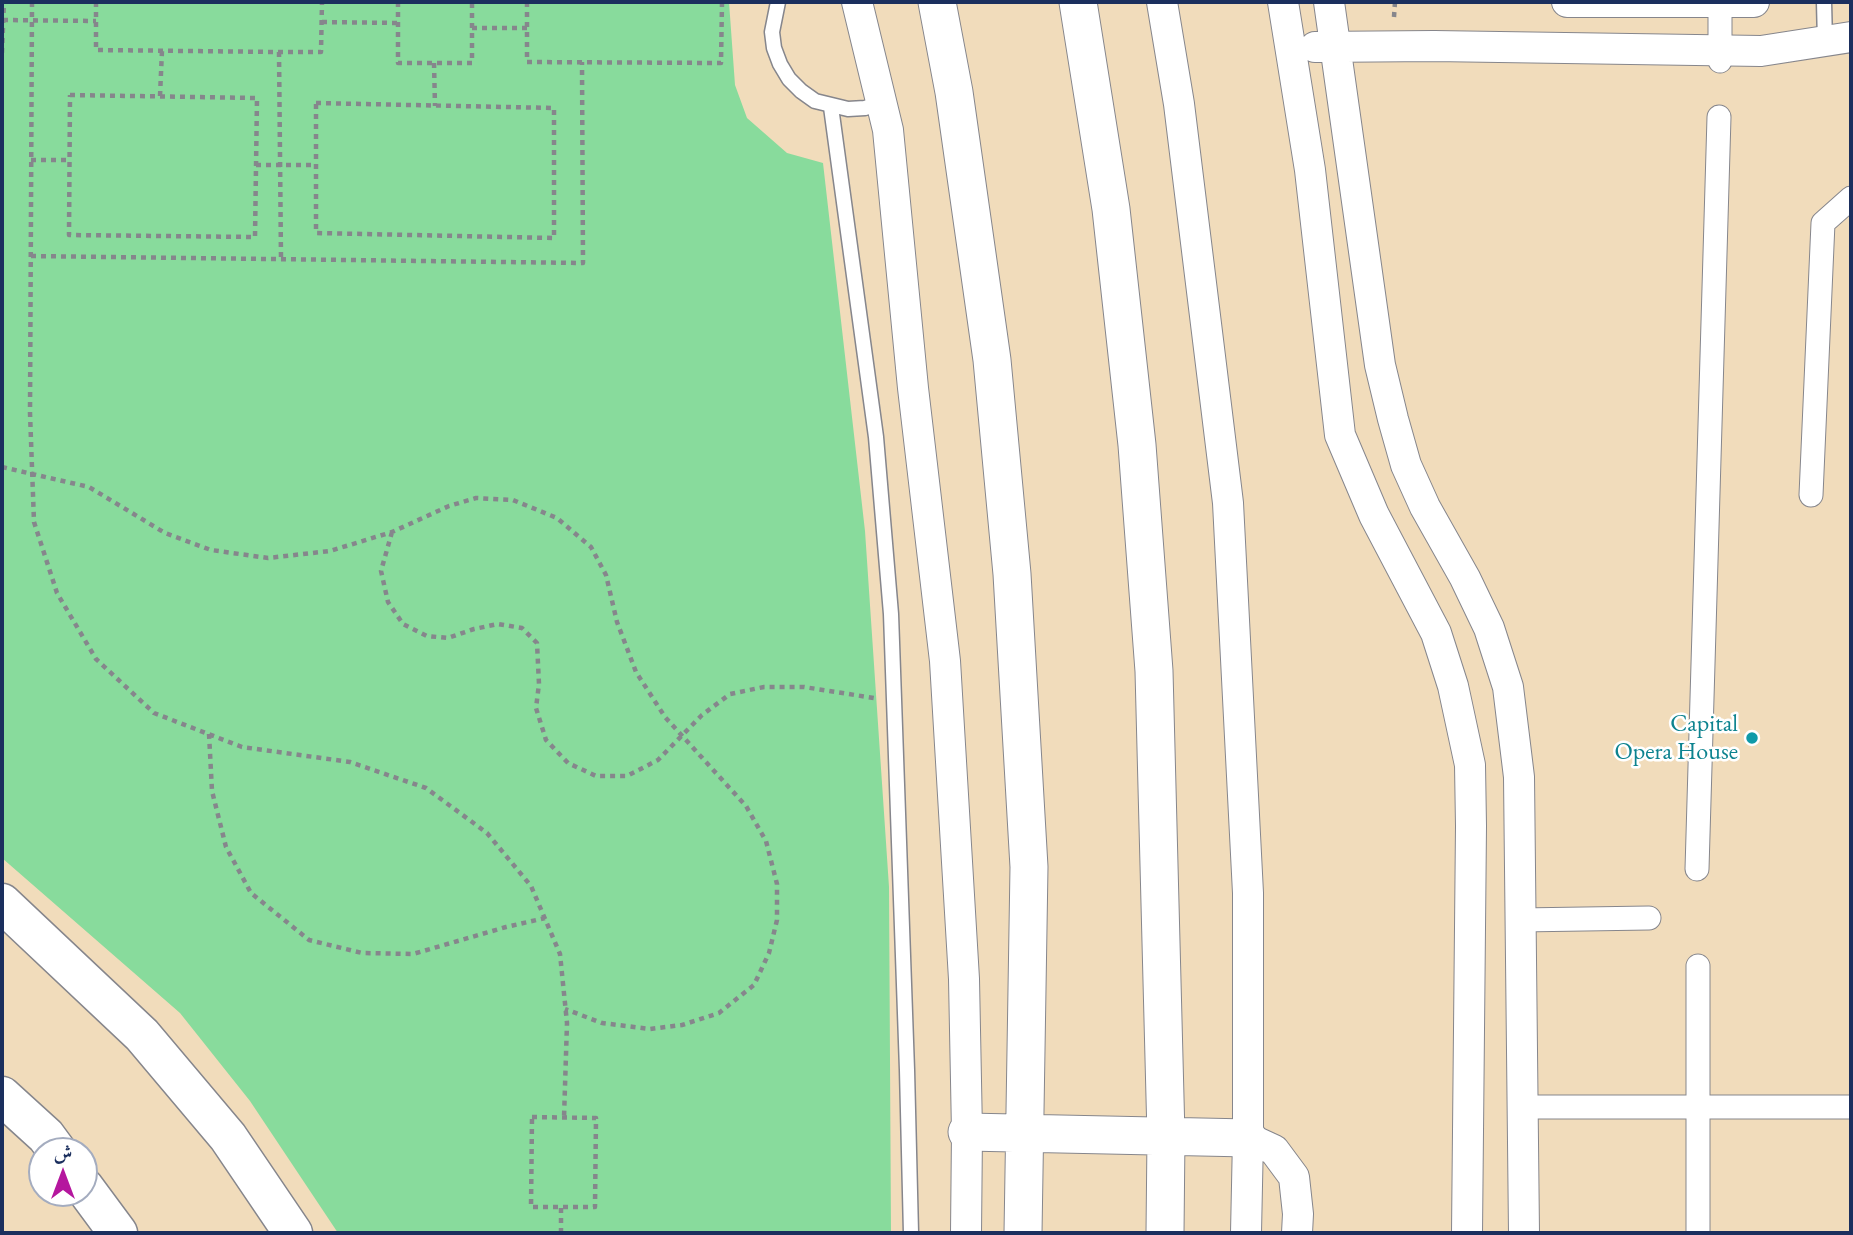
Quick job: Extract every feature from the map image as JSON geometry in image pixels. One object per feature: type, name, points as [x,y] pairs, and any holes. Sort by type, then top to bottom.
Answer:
[{"type":"highway","points":[[2,903],[142,1035],[228,1137],[293,1233]]},
{"type":"highway","points":[[2,1096],[47,1137]]},
{"type":"highway","points":[[98,1206],[118,1233]]},
{"type":"street","points":[[857,2],[888,130],[912,388],[945,661],[964,979],[967,1132],[965,1233]]},
{"type":"street","points":[[937,2],[954,92],[992,360],[1012,574],[1029,867],[1023,1233]]},
{"type":"street","points":[[1078,2],[1111,209],[1136,445],[1154,671],[1166,1136],[1165,1233]]},
{"type":"street","points":[[1162,2],[1179,104],[1228,503],[1248,893],[1246,1233]]},
{"type":"street","points":[[1283,2],[1310,170],[1340,435],[1374,516],[1436,633],[1453,686],[1470,765],[1467,1233]]},
{"type":"street","points":[[1329,2],[1380,365],[1393,419],[1406,465],[1425,507],[1465,578],[1489,628],[1508,687],[1519,777],[1524,1233]]},
{"type":"street","points":[[1567,2],[1754,2]]},
{"type":"street","points":[[1720,2],[1720,55]]},
{"type":"street","points":[[1290,47],[1434,46],[1720,55],[1838,40]]},
{"type":"street","points":[[1697,869],[1719,117]]},
{"type":"street","points":[[1811,495],[1824,223],[1851,198]]},
{"type":"street","points":[[1520,920],[1649,918]]},
{"type":"street","points":[[1698,965],[1698,1233]]},
{"type":"street","points":[[1522,1107],[1851,1107]]},
{"type":"street","points":[[967,1132],[1248,1138],[1274,1150],[1294,1177],[1297,1233]]},
{"type":"lane","points":[[778,2],[772,32],[780,64],[789,79],[801,91],[815,101],[831,107],[865,108],[881,103]]},
{"type":"lane","points":[[1824,2],[1838,40]]},
{"type":"lane","points":[[831,107],[876,437],[889,589],[895,703],[911,1233]]},
{"type":"path","points":[[2,53],[4,2]]},
{"type":"path","points":[[32,2],[34,522],[58,593],[96,659],[154,713],[242,747],[350,762],[426,788],[487,833],[531,886],[560,954],[565,1009],[564,1118]]},
{"type":"path","points":[[96,2],[96,50],[279,52],[321,52],[321,2]]},
{"type":"path","points":[[398,2],[398,63],[472,63],[472,2]]},
{"type":"path","points":[[527,2],[527,62],[721,63],[722,2]]},
{"type":"path","points":[[4,20],[96,21]]},
{"type":"path","points":[[321,22],[398,23]]},
{"type":"path","points":[[472,28],[527,28]]},
{"type":"path","points":[[160,96],[162,50]]},
{"type":"path","points":[[279,52],[281,259]]},
{"type":"path","points":[[31,257],[583,263],[582,62]]},
{"type":"path","points":[[434,63],[435,106]]},
{"type":"path","points":[[70,95],[160,96],[257,97],[256,237],[69,234],[70,95]]},
{"type":"path","points":[[316,103],[435,106],[554,108],[554,238],[316,233],[316,103]]},
{"type":"path","points":[[31,160],[70,160]]},
{"type":"path","points":[[256,165],[316,165]]},
{"type":"path","points":[[2,467],[89,487],[165,533],[211,550],[268,558],[330,551],[392,531],[449,506],[476,498],[513,500],[557,518],[591,547],[606,575],[617,622],[636,672],[665,717],[746,806],[766,841],[777,884],[777,920],[769,953],[754,985],[719,1013],[682,1026],[650,1029],[602,1023],[565,1009]]},
{"type":"path","points":[[392,531],[381,571],[388,602],[402,624],[427,636],[448,638],[498,624],[522,628],[537,643],[540,684],[536,708],[547,740],[568,763],[596,776],[626,776],[658,760],[702,715],[730,694],[764,687],[804,687],[839,691],[895,703]]},
{"type":"path","points":[[209,734],[212,791],[226,847],[251,893],[309,940],[362,953],[413,954],[545,918]]},
{"type":"path","points":[[532,1117],[596,1118],[595,1208],[561,1208],[531,1207],[532,1117]]},
{"type":"path","points":[[561,1208],[561,1233]]},
{"type":"green space","points":[[2,2],[729,2],[735,85],[747,118],[787,153],[823,163],[865,531],[889,887],[891,1233],[338,1233],[250,1101],[180,1013],[2,858]]},
{"type":"place","name":"Capital Opera House","points":[[1752,738]]}]
